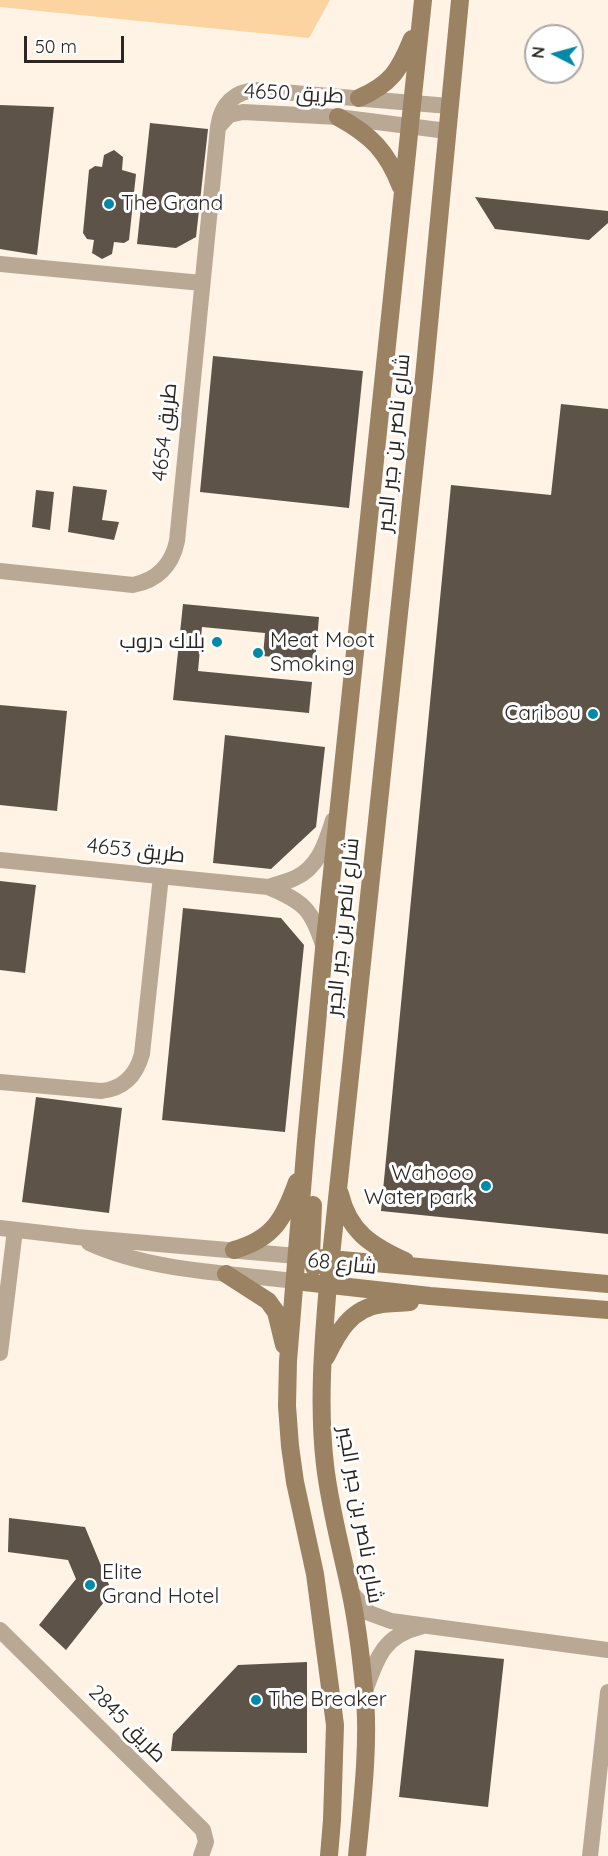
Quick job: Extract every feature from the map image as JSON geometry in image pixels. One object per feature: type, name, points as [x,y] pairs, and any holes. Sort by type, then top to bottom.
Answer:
[{"type":"main road","name":"شارع ناصر بن جبر الجبر","points":[[357,1856],[363,1786],[365,1691],[351,1592],[325,1467],[320,1399],[321,1367],[330,1259],[423,389],[459,0]]},
{"type":"main road","name":"شارع ناصر بن جبر الجبر","points":[[329,1856],[335,1725],[315,1574],[295,1482],[290,1446],[288,1361],[295,1281],[304,1257],[304,1161],[324,949],[422,9]]},
{"type":"main road","points":[[358,98],[379,89],[396,74],[422,9]]},
{"type":"main road","points":[[338,117],[360,129],[379,146],[393,167],[402,191]]},
{"type":"main road","points":[[306,1141],[313,1185],[304,1257],[328,1284]]},
{"type":"main road","points":[[234,1250],[249,1246],[274,1228],[289,1203],[304,1161]]},
{"type":"main road","points":[[338,1189],[342,1204],[358,1232],[384,1252],[418,1267]]},
{"type":"main road","name":"شارع 68","points":[[304,1257],[608,1284]]},
{"type":"main road","points":[[226,1274],[259,1293],[272,1306],[278,1318],[288,1361]]},
{"type":"main road","name":"شارع 68","points":[[295,1281],[430,1296],[608,1310]]},
{"type":"main road","points":[[321,1367],[338,1332],[345,1323],[362,1310],[382,1304],[403,1303],[430,1296]]},
{"type":"street","name":"طريق 4650","points":[[218,127],[219,116],[230,99],[248,91],[449,106]]},
{"type":"street","name":"طريق 4650","points":[[218,127],[229,115],[243,112],[338,117],[447,131]]},
{"type":"street","name":"طريق 4654","points":[[0,572],[133,585],[159,575],[174,554],[218,127]]},
{"type":"street","points":[[0,264],[202,283]]},
{"type":"street","name":"طريق 4653","points":[[268,887],[296,878],[322,854],[340,801]]},
{"type":"street","name":"طريق 4653","points":[[0,860],[268,887],[294,897],[310,914],[324,949]]},
{"type":"street","points":[[0,1082],[101,1091],[117,1088],[131,1077],[142,1054],[161,876]]},
{"type":"street","points":[[0,1353],[7,1229]]},
{"type":"street","name":"شارع 68","points":[[7,1229],[304,1257]]},
{"type":"street","name":"شارع 68","points":[[77,1237],[120,1256],[226,1274],[295,1281]]},
{"type":"street","points":[[351,1592],[369,1613],[380,1618],[608,1650]]},
{"type":"street","points":[[365,1691],[381,1651],[389,1641],[399,1634],[427,1625]]},
{"type":"street","name":"طريق 2845","points":[[0,1630],[202,1830],[206,1842],[201,1856]]},
{"type":"street","points":[[590,1856],[608,1692]]},
{"type":"shaded area","points":[[0,0],[330,0],[309,38],[0,7]]},
{"type":"building","points":[[0,105],[54,107],[37,255],[0,249]]},
{"type":"building","points":[[150,123],[208,129],[196,237],[176,248],[137,244]]},
{"type":"building","name":"The Grand","points":[[114,150],[123,157],[122,170],[136,174],[129,240],[124,243],[114,242],[112,254],[102,259],[92,253],[94,240],[87,239],[83,233],[89,170],[95,166],[102,167],[104,155]]},
{"type":"building","points":[[475,197],[608,211],[608,223],[589,240],[495,229]]},
{"type":"building","points":[[213,356],[363,371],[349,508],[200,492]]},
{"type":"building","points":[[561,404],[608,409],[608,1234],[381,1211],[451,485],[551,495]]},
{"type":"building","points":[[73,486],[107,490],[102,520],[119,522],[114,540],[68,532]]},
{"type":"building","points":[[36,490],[54,492],[50,530],[32,527]]},
{"type":"building","points":[[183,604],[319,617],[315,661],[263,656],[265,633],[202,627],[198,671],[312,682],[309,713],[173,700]]},
{"type":"building","points":[[0,705],[67,711],[57,811],[0,805]]},
{"type":"building","points":[[225,735],[325,747],[316,827],[271,869],[213,863]]},
{"type":"building","points":[[0,881],[36,885],[25,973],[0,970]]},
{"type":"building","points":[[183,908],[281,918],[304,945],[285,1132],[162,1120]]},
{"type":"building","points":[[36,1097],[122,1108],[109,1213],[22,1202]]},
{"type":"building","name":"Elite Grand Hotel","points":[[9,1518],[85,1527],[112,1592],[66,1650],[39,1625],[76,1579],[68,1560],[8,1552]]},
{"type":"building","points":[[415,1650],[504,1659],[488,1807],[399,1797]]},
{"type":"building","name":"The Breaker","points":[[307,1662],[307,1753],[171,1751],[173,1734],[238,1665]]},
{"type":"place","name":"The Grand","points":[[109,204]]},
{"type":"place","name":"بلاك دروب","points":[[217,642]]},
{"type":"place","name":"Meat Moot Smoking","points":[[258,653]]},
{"type":"place","name":"Caribou","points":[[593,714]]},
{"type":"place","name":"Wahooo Water park","points":[[486,1186]]},
{"type":"place","name":"Elite Grand Hotel","points":[[90,1585]]},
{"type":"place","name":"The Breaker","points":[[256,1700]]}]
